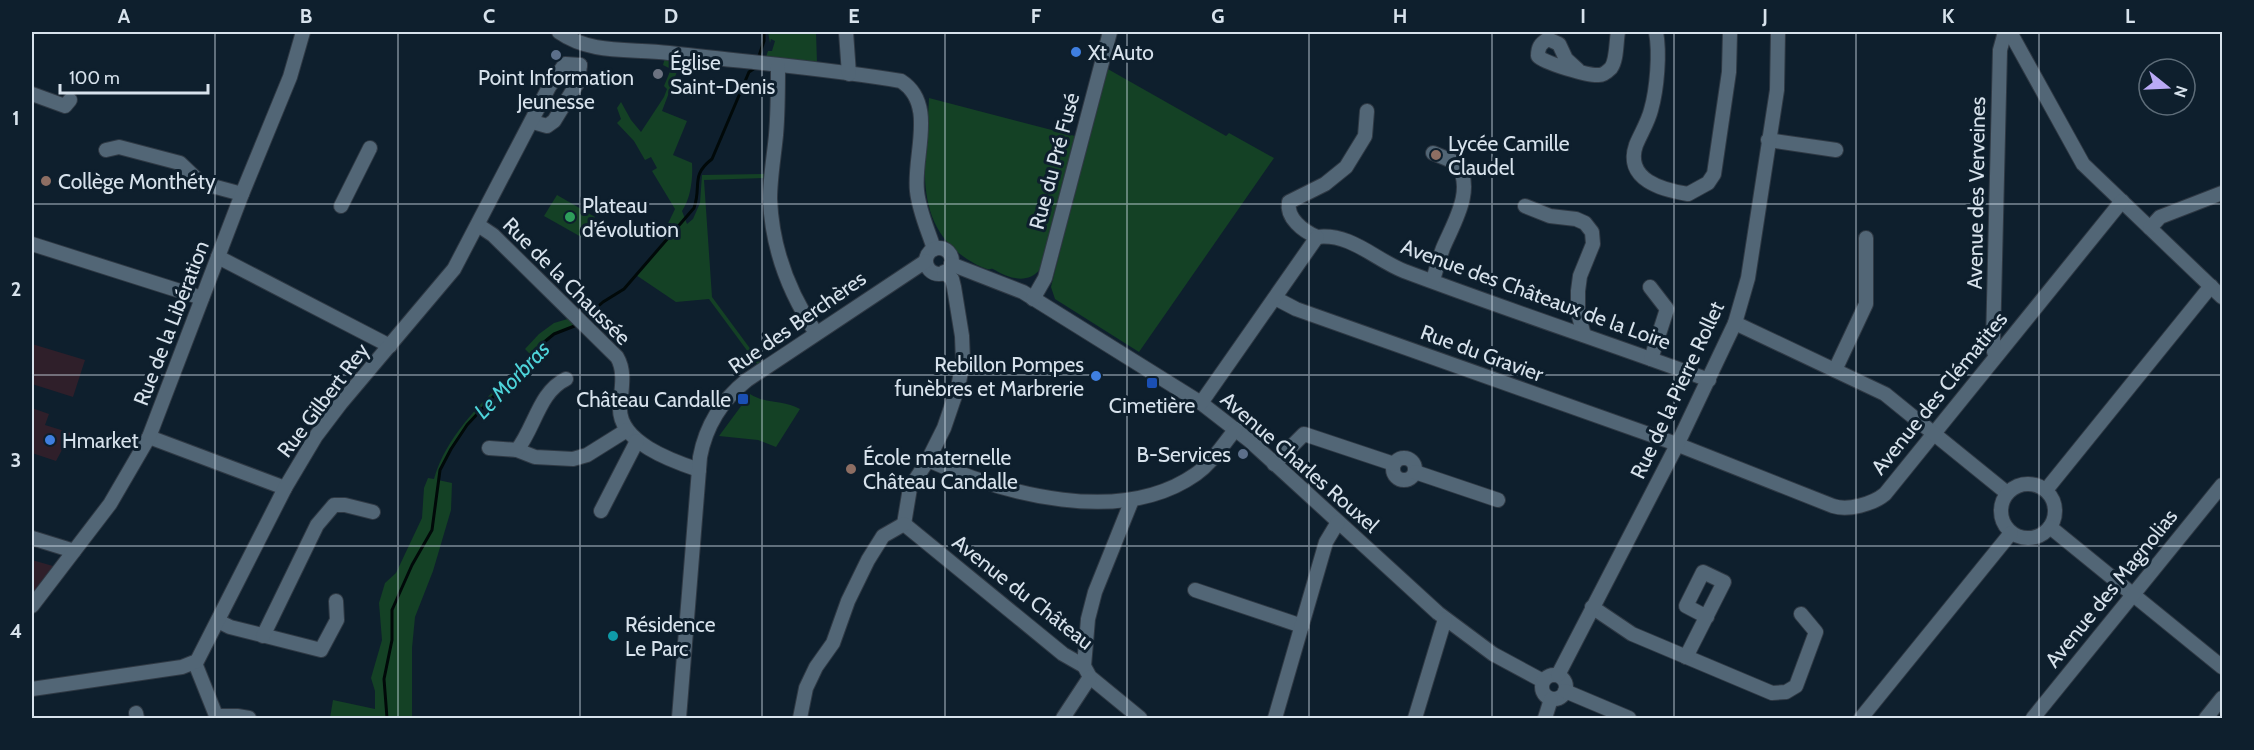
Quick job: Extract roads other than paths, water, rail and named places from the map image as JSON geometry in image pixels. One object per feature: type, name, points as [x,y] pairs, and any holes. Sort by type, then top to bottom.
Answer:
[{"type":"street","name":"Rue de la Libération","points":[[32,606],[110,504],[149,437],[242,194],[290,77],[303,32]]},
{"type":"street","points":[[559,32],[575,41],[599,49],[656,51],[901,81],[912,89],[918,99],[920,112],[916,190],[934,249]]},
{"type":"street","points":[[846,32],[849,74]]},
{"type":"street","name":"Rue du Pré Fusé","points":[[1034,299],[1045,278],[1110,32]]},
{"type":"street","points":[[1578,70],[1598,76],[1610,70],[1618,32]]},
{"type":"street","points":[[1656,32],[1656,81],[1651,110],[1636,146],[1635,159],[1639,172],[1647,182],[1688,194],[1708,183],[1714,174],[1729,72],[1730,32]]},
{"type":"street","name":"Rue de la Pierre Rollet","points":[[1558,675],[1677,445],[1735,323],[1748,279],[1777,90],[1778,32]]},
{"type":"street","name":"Avenue des Verveines","points":[[1997,355],[1993,344],[2000,50],[2005,32]]},
{"type":"street","points":[[2010,32],[2083,164],[2223,297]]},
{"type":"street","name":"Rue Gilbert Rey","points":[[195,663],[200,658],[285,488],[316,436],[454,269],[560,70],[565,64],[580,64],[599,49]]},
{"type":"street","points":[[533,122],[547,126],[554,121],[578,82],[580,64]]},
{"type":"street","points":[[778,66],[776,136],[770,198],[771,217],[782,266],[795,299],[816,333]]},
{"type":"street","points":[[32,94],[65,106],[70,100]]},
{"type":"street","points":[[1201,403],[1317,237],[1296,222],[1289,210],[1289,202],[1325,184],[1346,167],[1365,136],[1367,111]]},
{"type":"street","points":[[1768,140],[1836,150]]},
{"type":"street","points":[[106,150],[119,147],[180,163],[201,183],[242,194]]},
{"type":"street","points":[[341,206],[370,148]]},
{"type":"street","points":[[1433,153],[1457,163],[1464,177],[1465,186],[1457,217],[1433,280]]},
{"type":"street","points":[[2150,228],[2160,218],[2223,193]]},
{"type":"street","name":"Avenue des Clématites","points":[[1677,445],[1833,506],[1845,509],[1880,498],[2122,201]]},
{"type":"street","points":[[1525,206],[1550,216],[1585,223],[1592,232],[1593,244],[1580,276],[1578,291],[1578,313],[1584,335]]},
{"type":"street","name":"Rue de la Chaussée","points":[[478,225],[493,235],[620,361],[622,374],[620,414],[627,430],[637,441],[675,461],[699,470]]},
{"type":"street","name":"Avenue des Châteaux de la Loire","points":[[1317,237],[1326,236],[1348,240],[1395,266],[1709,380]]},
{"type":"street","points":[[1835,370],[1866,304],[1866,238]]},
{"type":"street","points":[[32,244],[202,298]]},
{"type":"street","points":[[800,718],[806,688],[816,667],[833,643],[848,601],[868,560],[884,536],[904,524],[910,488],[928,460],[951,410],[963,362],[962,336],[954,287],[948,268],[949,252],[942,248],[934,249],[928,254],[926,261],[932,272],[948,268]]},
{"type":"street","points":[[218,257],[390,346]]},
{"type":"street","name":"Rue des Berchères","points":[[680,718],[700,456],[711,423],[726,400],[747,380],[926,261]]},
{"type":"street","name":"Avenue Charles Rouxel","points":[[948,268],[1018,290],[1201,403],[1236,429],[1445,619],[1493,654],[1543,681]]},
{"type":"street","points":[[2046,490],[2211,286]]},
{"type":"street","points":[[1650,287],[1667,309],[1651,359]]},
{"type":"street","name":"Rue du Gravier","points":[[1275,298],[1296,309],[1677,445]]},
{"type":"street","points":[[1735,323],[1885,394],[2007,493]]},
{"type":"street","points":[[517,450],[524,441],[549,391],[556,384],[567,379]]},
{"type":"street","points":[[928,460],[974,479],[1039,495],[1095,502],[1132,500],[1153,494],[1196,474],[1236,429]]},
{"type":"street","points":[[489,448],[517,450],[535,457],[573,459],[587,455],[627,430]]},
{"type":"street","points":[[1274,464],[1304,434],[1394,464],[1399,459],[1406,458],[1414,465],[1415,472],[1498,501]]},
{"type":"street","points":[[149,437],[285,488]]},
{"type":"street","points":[[601,511],[637,441]]},
{"type":"street","points":[[2022,484],[2030,484],[2046,490],[2051,496],[2055,512],[2050,527],[2044,533],[2027,539],[2011,533],[2001,518],[2000,509],[2007,493],[2022,484]]},
{"type":"street","name":"Avenue des Magnolias","points":[[2033,718],[2223,485]]},
{"type":"street","points":[[1063,718],[1087,671],[1088,619],[1095,592],[1132,500]]},
{"type":"street","points":[[263,636],[317,525],[334,506],[345,505],[373,512]]},
{"type":"street","points":[[1275,718],[1326,542],[1338,522]]},
{"type":"street","name":"Avenue du Château","points":[[904,524],[1087,671],[1140,718]]},
{"type":"street","points":[[2050,527],[2223,667]]},
{"type":"street","points":[[1861,718],[2011,533]]},
{"type":"street","points":[[32,538],[74,551]]},
{"type":"street","points":[[1195,590],[1302,626]]},
{"type":"street","points":[[218,621],[230,627],[321,650],[337,620],[336,601]]},
{"type":"street","points":[[1592,607],[1632,634],[1772,693],[1786,692],[1796,686],[1816,632],[1801,614]]},
{"type":"street","points":[[1686,657],[1707,616]]},
{"type":"street","points":[[1415,718],[1445,619]]},
{"type":"street","points":[[32,689],[182,667],[195,663],[216,717],[249,718]]},
{"type":"street","points":[[1551,675],[1558,675],[1566,684],[1565,692],[1558,698],[1551,699],[1543,692],[1543,681],[1551,675]]},
{"type":"street","points":[[1565,692],[1629,718]]},
{"type":"street","points":[[2206,718],[2223,698]]},
{"type":"street","points":[[1545,718],[1551,699]]},
{"type":"waterway","name":"Le Morbras","points":[[758,59],[764,41],[764,32]]},
{"type":"waterway","name":"Le Morbras","points":[[584,319],[603,302],[624,289],[694,208],[701,171],[712,159],[749,72],[755,68]]},
{"type":"waterway","name":"Le Morbras","points":[[387,718],[384,679],[392,640],[392,610],[412,565],[432,530],[440,470],[467,425],[543,343],[554,334],[577,325]]},
{"type":"place","name":"Xt Auto","points":[[1076,52]]},
{"type":"place","name":"Point Information Jeunesse","points":[[556,55]]},
{"type":"place","name":"Église Saint-Denis","points":[[658,74]]},
{"type":"place","name":"Lycée Camille Claudel","points":[[1436,155]]},
{"type":"place","name":"Collège Monthéty","points":[[46,181]]},
{"type":"place","name":"Plateau d’évolution","points":[[570,217]]},
{"type":"place","name":"Rebillon Pompes funèbres et Marbrerie","points":[[1096,376]]},
{"type":"place","name":"Cimetière","points":[[1152,383]]},
{"type":"place","name":"Château Candalle","points":[[743,399]]},
{"type":"place","name":"Hmarket","points":[[50,440]]},
{"type":"place","name":"B-Services","points":[[1243,454]]},
{"type":"place","name":"École maternelle Château Candalle","points":[[851,469]]},
{"type":"place","name":"Résidence Le Parc","points":[[613,636]]}]
